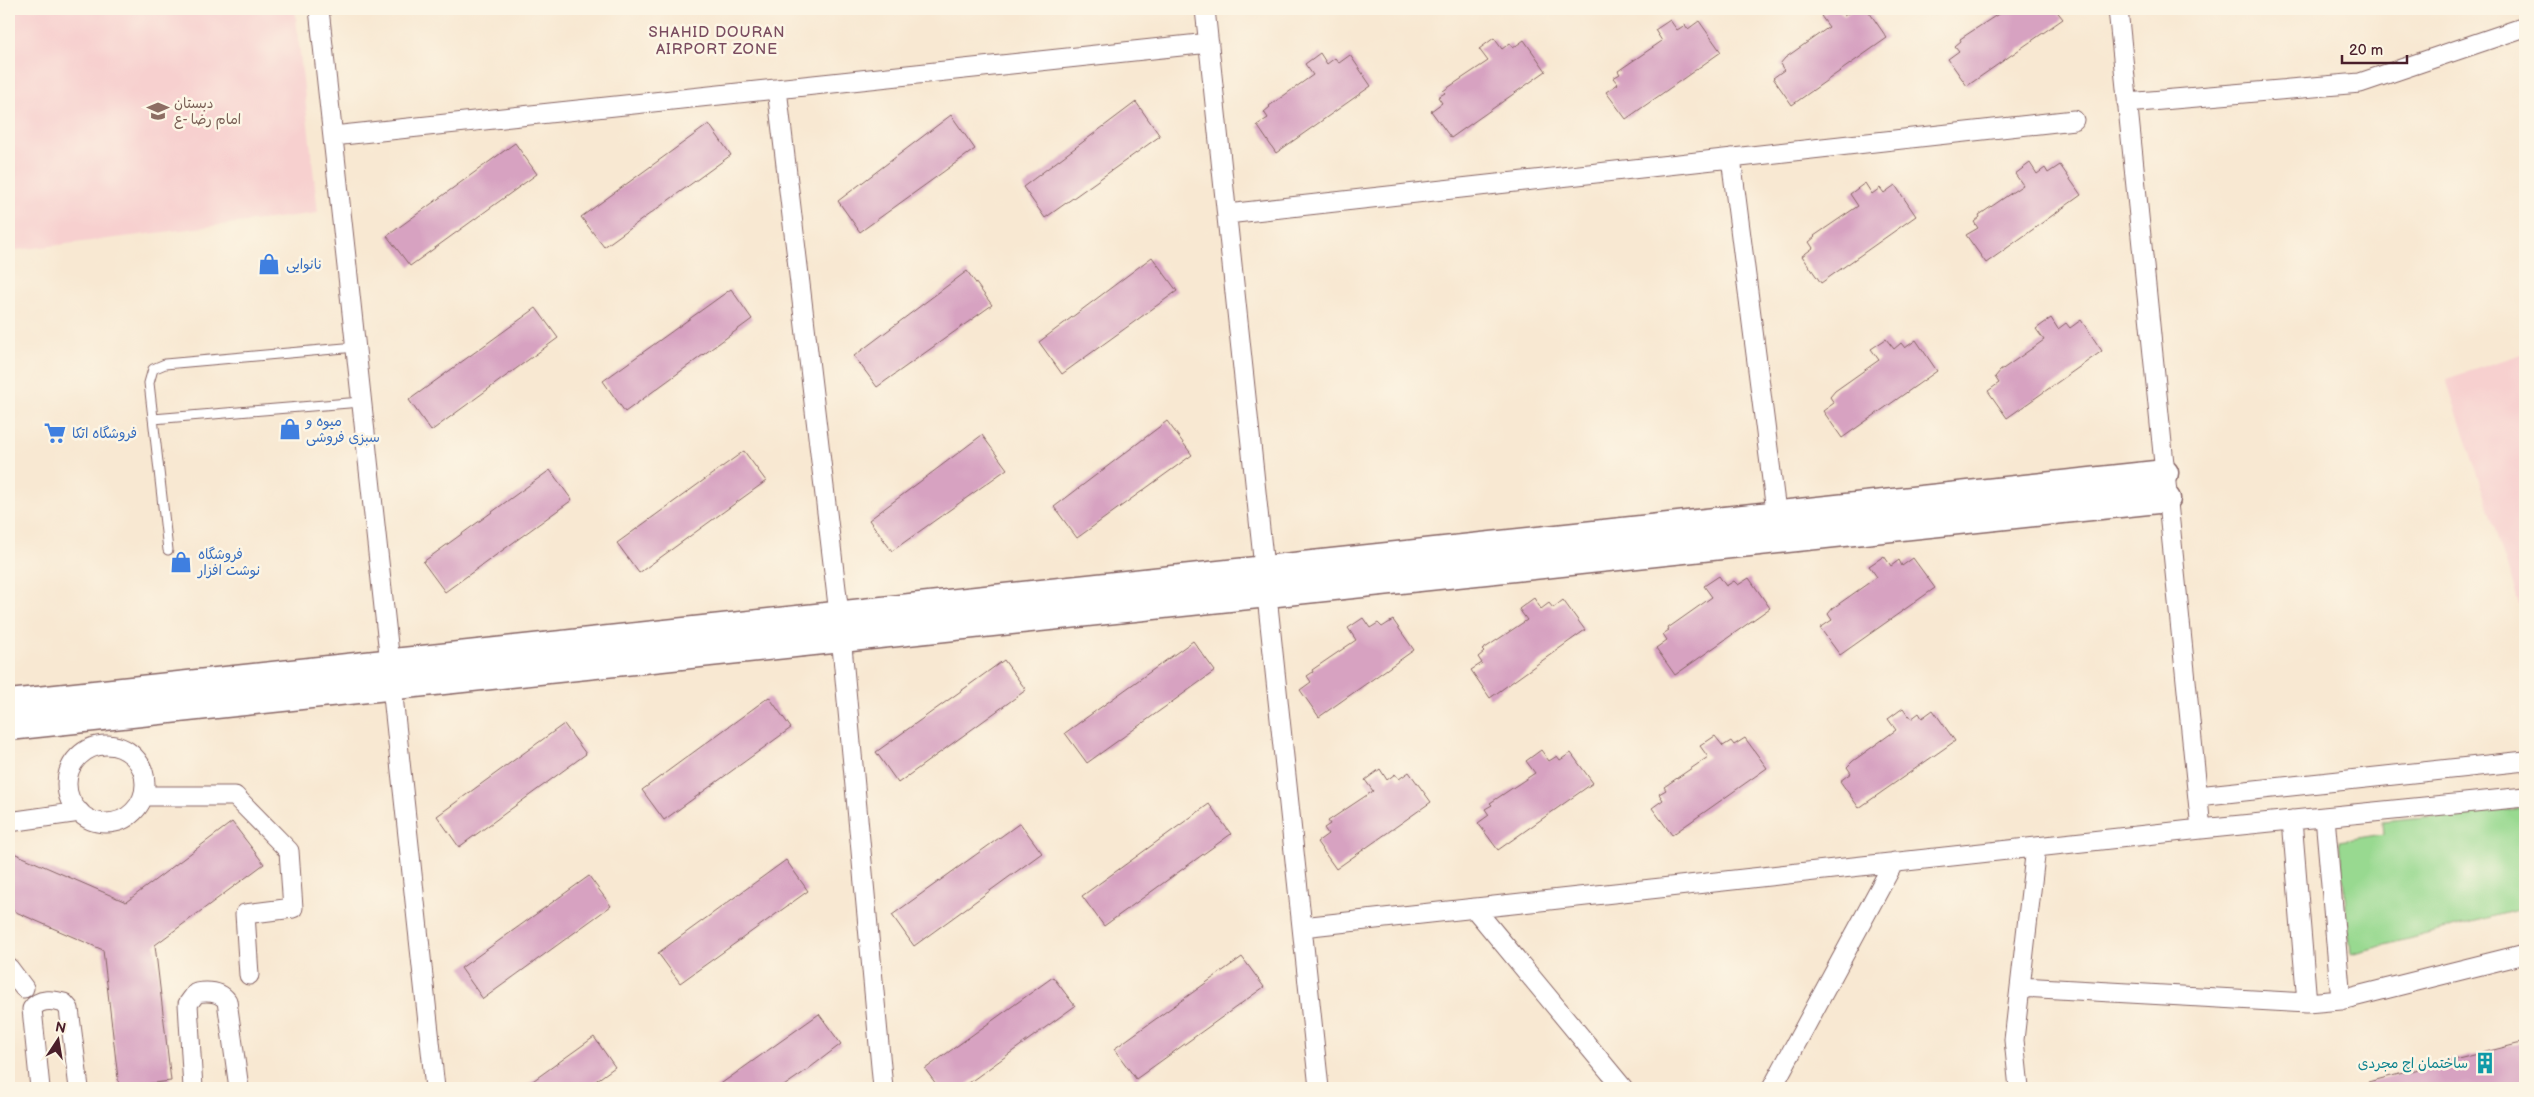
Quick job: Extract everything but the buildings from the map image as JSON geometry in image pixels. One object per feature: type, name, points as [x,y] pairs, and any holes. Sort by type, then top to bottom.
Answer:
[{"type":"street","points":[[319,9],[435,1088]]},
{"type":"street","points":[[1205,9],[1319,1088]]},
{"type":"street","points":[[2118,9],[2201,828]]},
{"type":"street","points":[[2128,103],[2360,82],[2525,27]]},
{"type":"street","points":[[333,136],[1209,43]]},
{"type":"street","points":[[777,89],[840,627],[883,1088]]},
{"type":"street","points":[[1227,214],[2074,120]]},
{"type":"street","points":[[1731,158],[1780,540]]},
{"type":"street","points":[[1266,582],[1776,514],[2165,473]]},
{"type":"street","points":[[9,727],[90,707],[1266,582],[1780,540],[2167,500]]},
{"type":"street","points":[[9,703],[90,707]]},
{"type":"street","points":[[90,707],[97,746]]},
{"type":"street","points":[[113,745],[133,755],[144,774],[144,796],[131,814],[122,820],[99,822],[80,812],[68,793],[69,772],[82,753],[97,746],[113,745]]},
{"type":"street","points":[[2198,796],[2525,761]]},
{"type":"street","points":[[144,796],[235,796],[289,851],[293,908],[245,914],[249,975]]},
{"type":"street","points":[[1302,927],[2201,828],[2525,797]]},
{"type":"street","points":[[9,822],[80,812]]},
{"type":"street","points":[[2325,817],[2341,1000]]},
{"type":"street","points":[[2292,820],[2307,1004]]},
{"type":"street","points":[[2018,1088],[2014,1040],[2036,847]]},
{"type":"street","points":[[1772,1088],[1894,862]]},
{"type":"street","points":[[1474,908],[1624,1088]]},
{"type":"street","points":[[2020,987],[2307,1004],[2341,1000],[2525,954]]},
{"type":"street","points":[[9,968],[24,988]]},
{"type":"street","points":[[193,1088],[188,1004],[196,993],[203,992],[219,993],[227,1001],[238,1088]]},
{"type":"street","points":[[40,1088],[32,1009],[35,1005],[50,1001],[64,1003],[69,1009],[79,1088]]},
{"type":"lane","points":[[168,550],[149,383],[153,369],[166,364],[356,347]]},
{"type":"lane","points":[[153,419],[362,402]]},
{"type":"shaded area","name":"دبستان امام رضا -ع","points":[[9,9],[295,9],[318,213],[9,251]]},
{"type":"shaded area","points":[[2525,353],[2525,612],[2522,613],[2446,379]]},
{"type":"green space","points":[[2525,807],[2525,908],[2351,954],[2339,841],[2383,834],[2382,821]]},
{"type":"place","name":"دبستان امام رضا -ع","points":[[158,111]]},
{"type":"place","name":"نانوایی","points":[[269,264]]},
{"type":"place","name":"میوه و سبزی فروشی","points":[[290,429]]},
{"type":"place","name":"فروشگاه اتکا","points":[[55,433]]},
{"type":"place","name":"فروشگاه نوشت افزار","points":[[181,562]]},
{"type":"place","name":"ساختمان اچ مجردی","points":[[2485,1063]]},
{"type":"district","name":"SHAHID DOURAN AIRPORT ZONE","points":[[717,40]]}]
